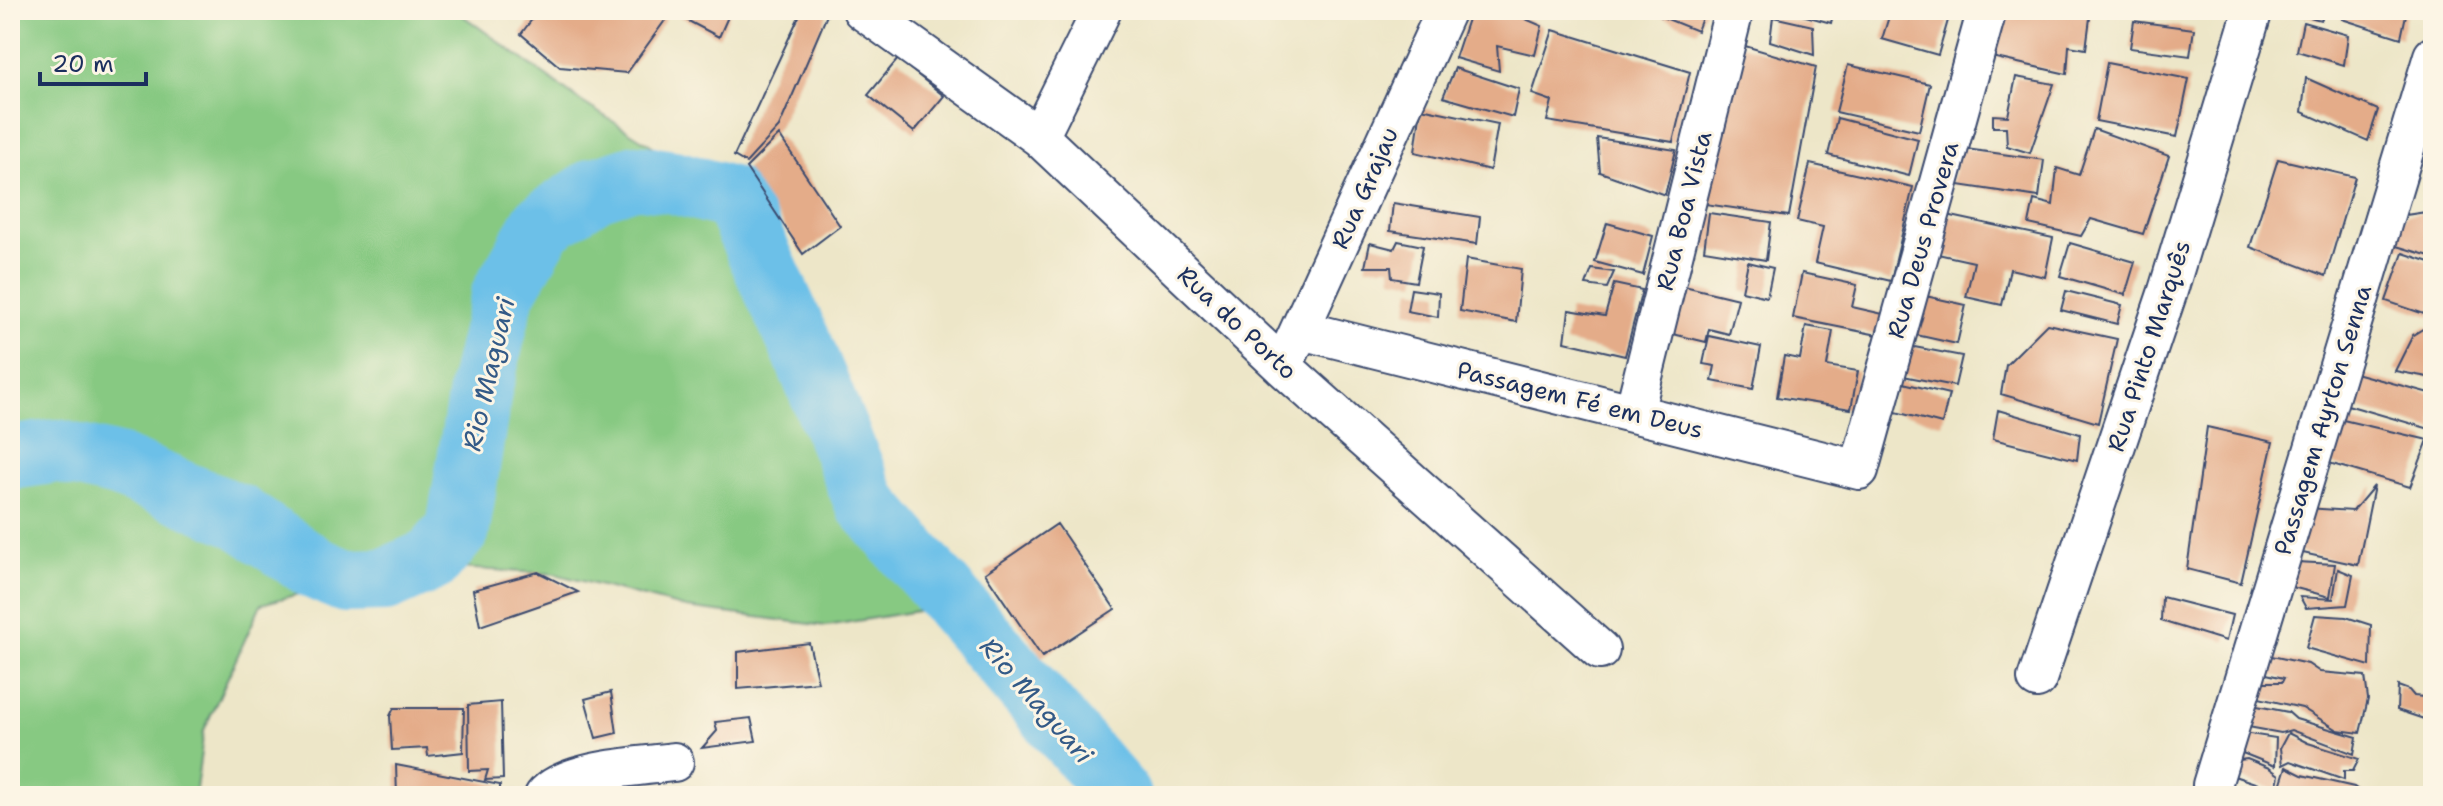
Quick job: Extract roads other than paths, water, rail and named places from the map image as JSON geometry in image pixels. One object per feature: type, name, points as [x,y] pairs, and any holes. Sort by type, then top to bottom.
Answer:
[{"type":"street","name":"Rua do Porto","points":[[862,10],[1039,137],[1282,366],[1600,650]]},
{"type":"street","points":[[1039,137],[1102,10]]},
{"type":"street","name":"Rua Grajau","points":[[1282,366],[1446,10]]},
{"type":"street","name":"Rua Boa Vista","points":[[1634,413],[1734,10]]},
{"type":"street","name":"Rua Deus Provera","points":[[1859,470],[1987,10]]},
{"type":"street","name":"Rua Pinto Marquês","points":[[2037,679],[2167,294],[2253,10]]},
{"type":"street","name":"Passagem Ayrton Senna","points":[[2212,785],[2433,56]]},
{"type":"street","name":"Passagem Fé em Deus","points":[[1301,330],[1859,470]]},
{"type":"street","points":[[544,796],[551,787],[598,771],[674,762]]},
{"type":"waterway","name":"Rio Maguari","points":[[10,458],[57,451],[121,467],[238,516],[315,568],[345,581],[386,580],[433,559],[458,529],[480,391],[503,294],[543,224],[596,189],[636,176],[674,182],[734,199],[804,352],[866,502],[1120,796]]}]
